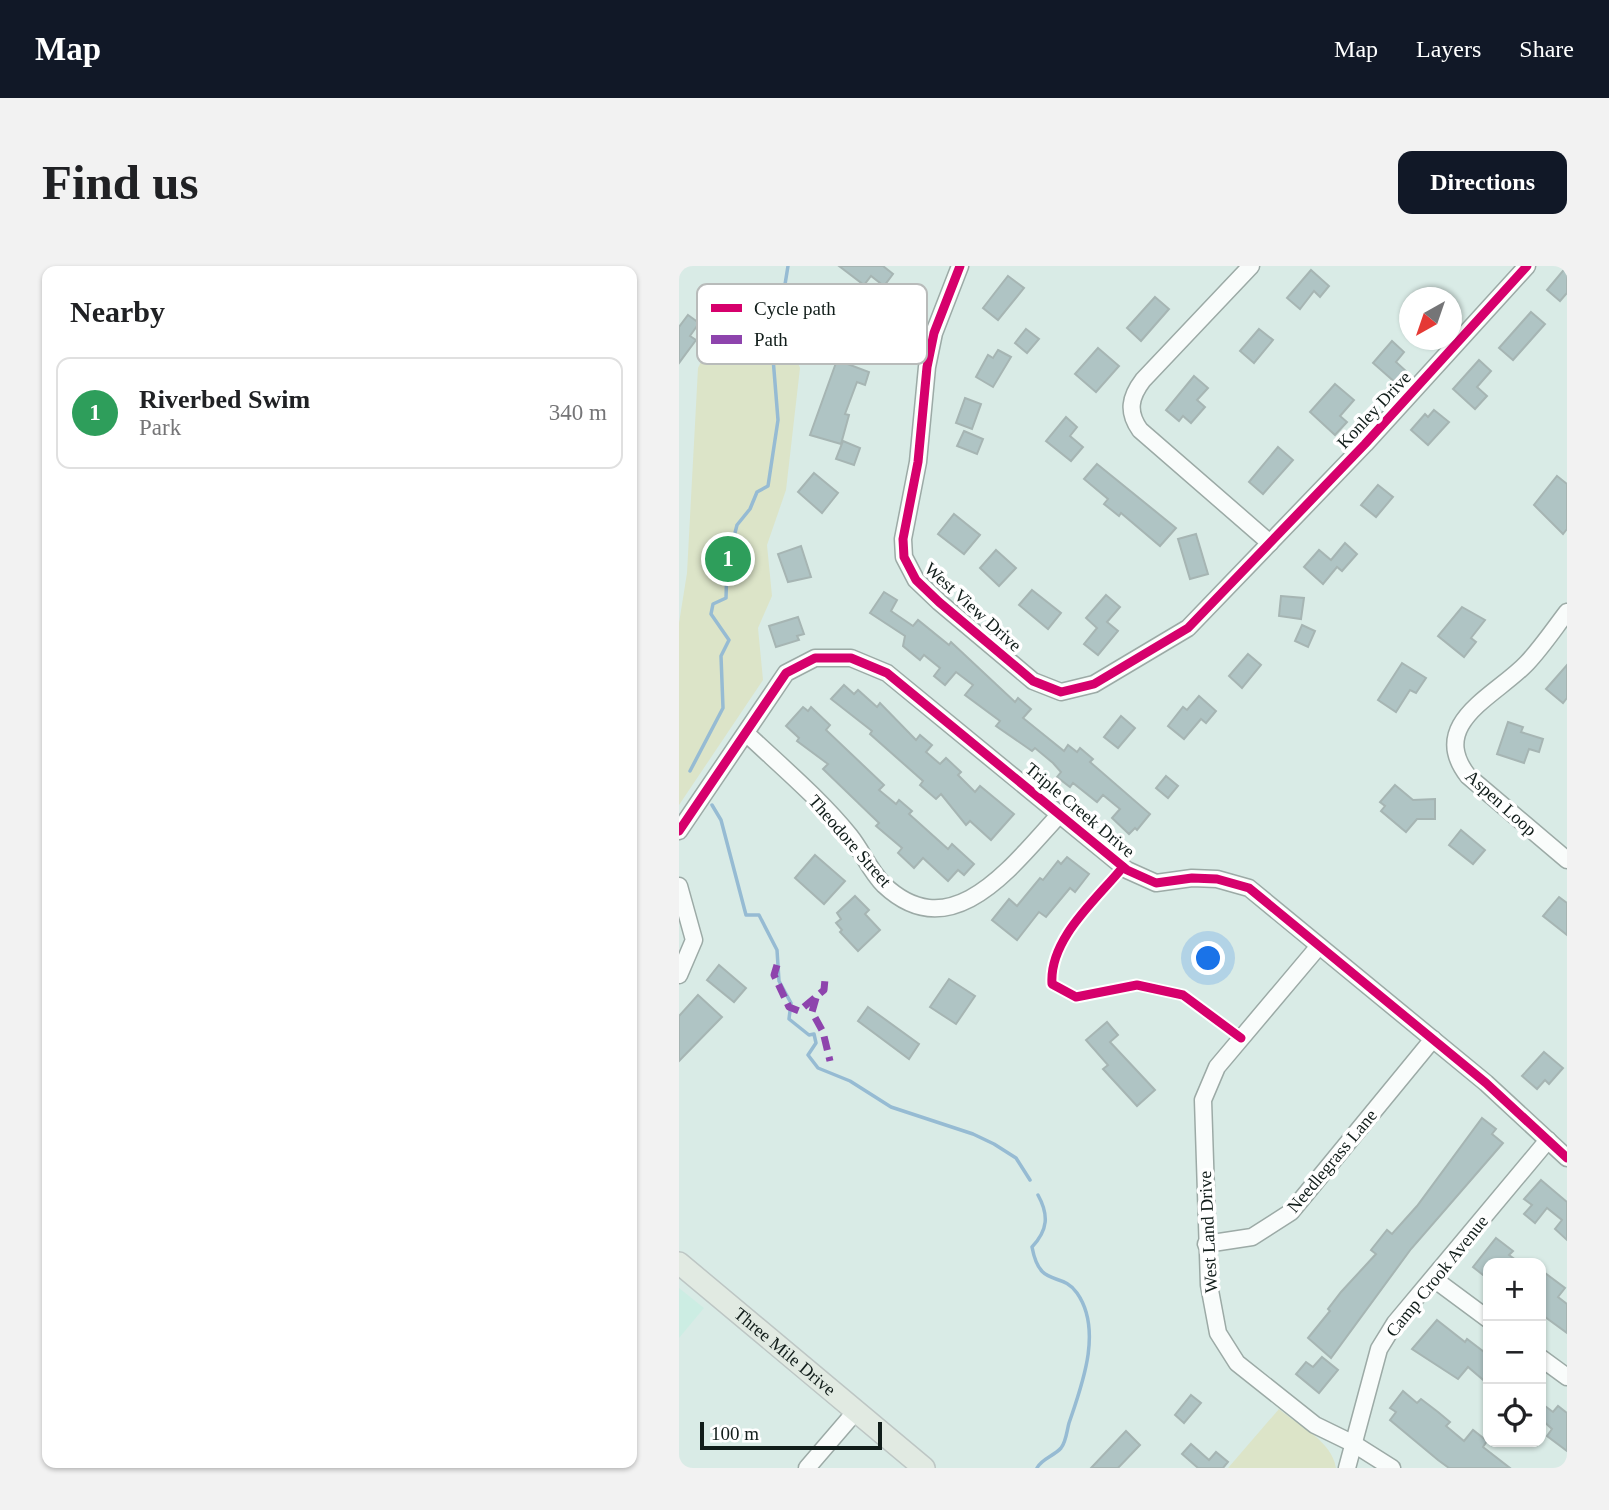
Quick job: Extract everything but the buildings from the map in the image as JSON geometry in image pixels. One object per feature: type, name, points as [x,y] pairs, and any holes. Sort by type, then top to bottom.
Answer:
[{"type":"main road","name":"Three Mile Drive","points":[[679,1263],[924,1468]]},
{"type":"street","name":"West View Drive","points":[[960,266],[934,333],[927,367],[918,462],[903,539],[904,557],[911,573],[939,602],[1033,681],[1051,691],[1072,691],[1104,679],[1188,628],[1269,543]]},
{"type":"street","points":[[1251,266],[1143,380],[1132,400],[1131,411],[1140,430],[1269,543]]},
{"type":"street","name":"Konley Drive","points":[[1269,543],[1527,266]]},
{"type":"street","name":"Aspen Loop","points":[[1567,612],[1526,664],[1464,719],[1455,747],[1461,767],[1468,776],[1567,860]]},
{"type":"street","name":"Triple Creek Drive","points":[[679,831],[786,673],[815,658],[851,658],[887,673],[1061,813],[1127,870],[1156,883],[1192,878],[1217,879],[1249,888],[1433,1040],[1567,1158]]},
{"type":"street","name":"Theodore Street","points":[[747,734],[851,837],[883,884],[908,901],[940,909],[963,903],[990,888],[1061,813]]},
{"type":"street","points":[[679,886],[694,940],[679,975]]},
{"type":"street","name":"West Land Drive","points":[[1319,946],[1217,1067],[1203,1100],[1209,1285],[1218,1333],[1237,1363],[1315,1425],[1354,1444],[1392,1468]]},
{"type":"street","name":"Needlegrass Lane","points":[[1206,1244],[1252,1237],[1291,1212],[1433,1040]]},
{"type":"street","name":"Camp Crook Avenue","points":[[1347,1468],[1379,1349],[1395,1323],[1548,1140]]},
{"type":"street","points":[[1434,1279],[1483,1315]]},
{"type":"street","points":[[1546,1362],[1567,1377]]},
{"type":"street","points":[[807,1468],[856,1411]]},
{"type":"shaded area","points":[[700,364],[798,364],[800,368],[786,490],[767,545],[772,596],[758,628],[763,680],[679,805],[679,623],[687,573]]},
{"type":"shaded area","points":[[679,1288],[704,1308],[679,1338]]},
{"type":"shaded area","points":[[1279,1409],[1321,1442],[1333,1458],[1336,1468],[1228,1468]]},
{"type":"waterway","points":[[785,284],[788,266]]},
{"type":"waterway","points":[[690,771],[723,708],[721,656],[729,640],[711,614],[713,604],[726,598],[727,564],[737,525],[750,509],[757,492],[768,486],[778,420],[773,364]]},
{"type":"waterway","points":[[712,805],[721,820],[746,915],[759,915],[777,950],[779,981],[791,1003],[789,1019],[809,1035],[814,1034],[816,1043],[808,1055],[818,1068],[850,1081],[891,1107],[973,1134],[994,1144],[1016,1158],[1030,1180]]},
{"type":"waterway","points":[[1037,1468],[1064,1443],[1084,1375],[1089,1340],[1085,1308],[1077,1293],[1071,1286],[1046,1274],[1036,1260],[1032,1247],[1041,1235],[1045,1222],[1044,1209],[1038,1195]]},
{"type":"marked path","points":[[777,965],[774,975],[789,1007],[799,1011],[824,990],[825,979]]},
{"type":"marked path","points":[[816,998],[812,1012],[823,1032],[830,1061]]},
{"type":"cycle path","points":[[960,266],[934,333],[927,367],[918,462],[903,539],[904,557],[916,580],[939,602],[1033,681],[1061,692],[1094,684],[1188,628],[1365,444],[1527,266]]},
{"type":"cycle path","points":[[679,831],[786,673],[815,658],[851,658],[887,673],[1127,870],[1156,883],[1192,878],[1217,879],[1249,888],[1486,1083],[1567,1158]]},
{"type":"cycle path","points":[[1123,867],[1066,936],[1053,967],[1052,984],[1076,997],[1137,985],[1183,995],[1241,1038]]},
{"type":"place","name":"Riverbed Swim","points":[[728,559]]}]
